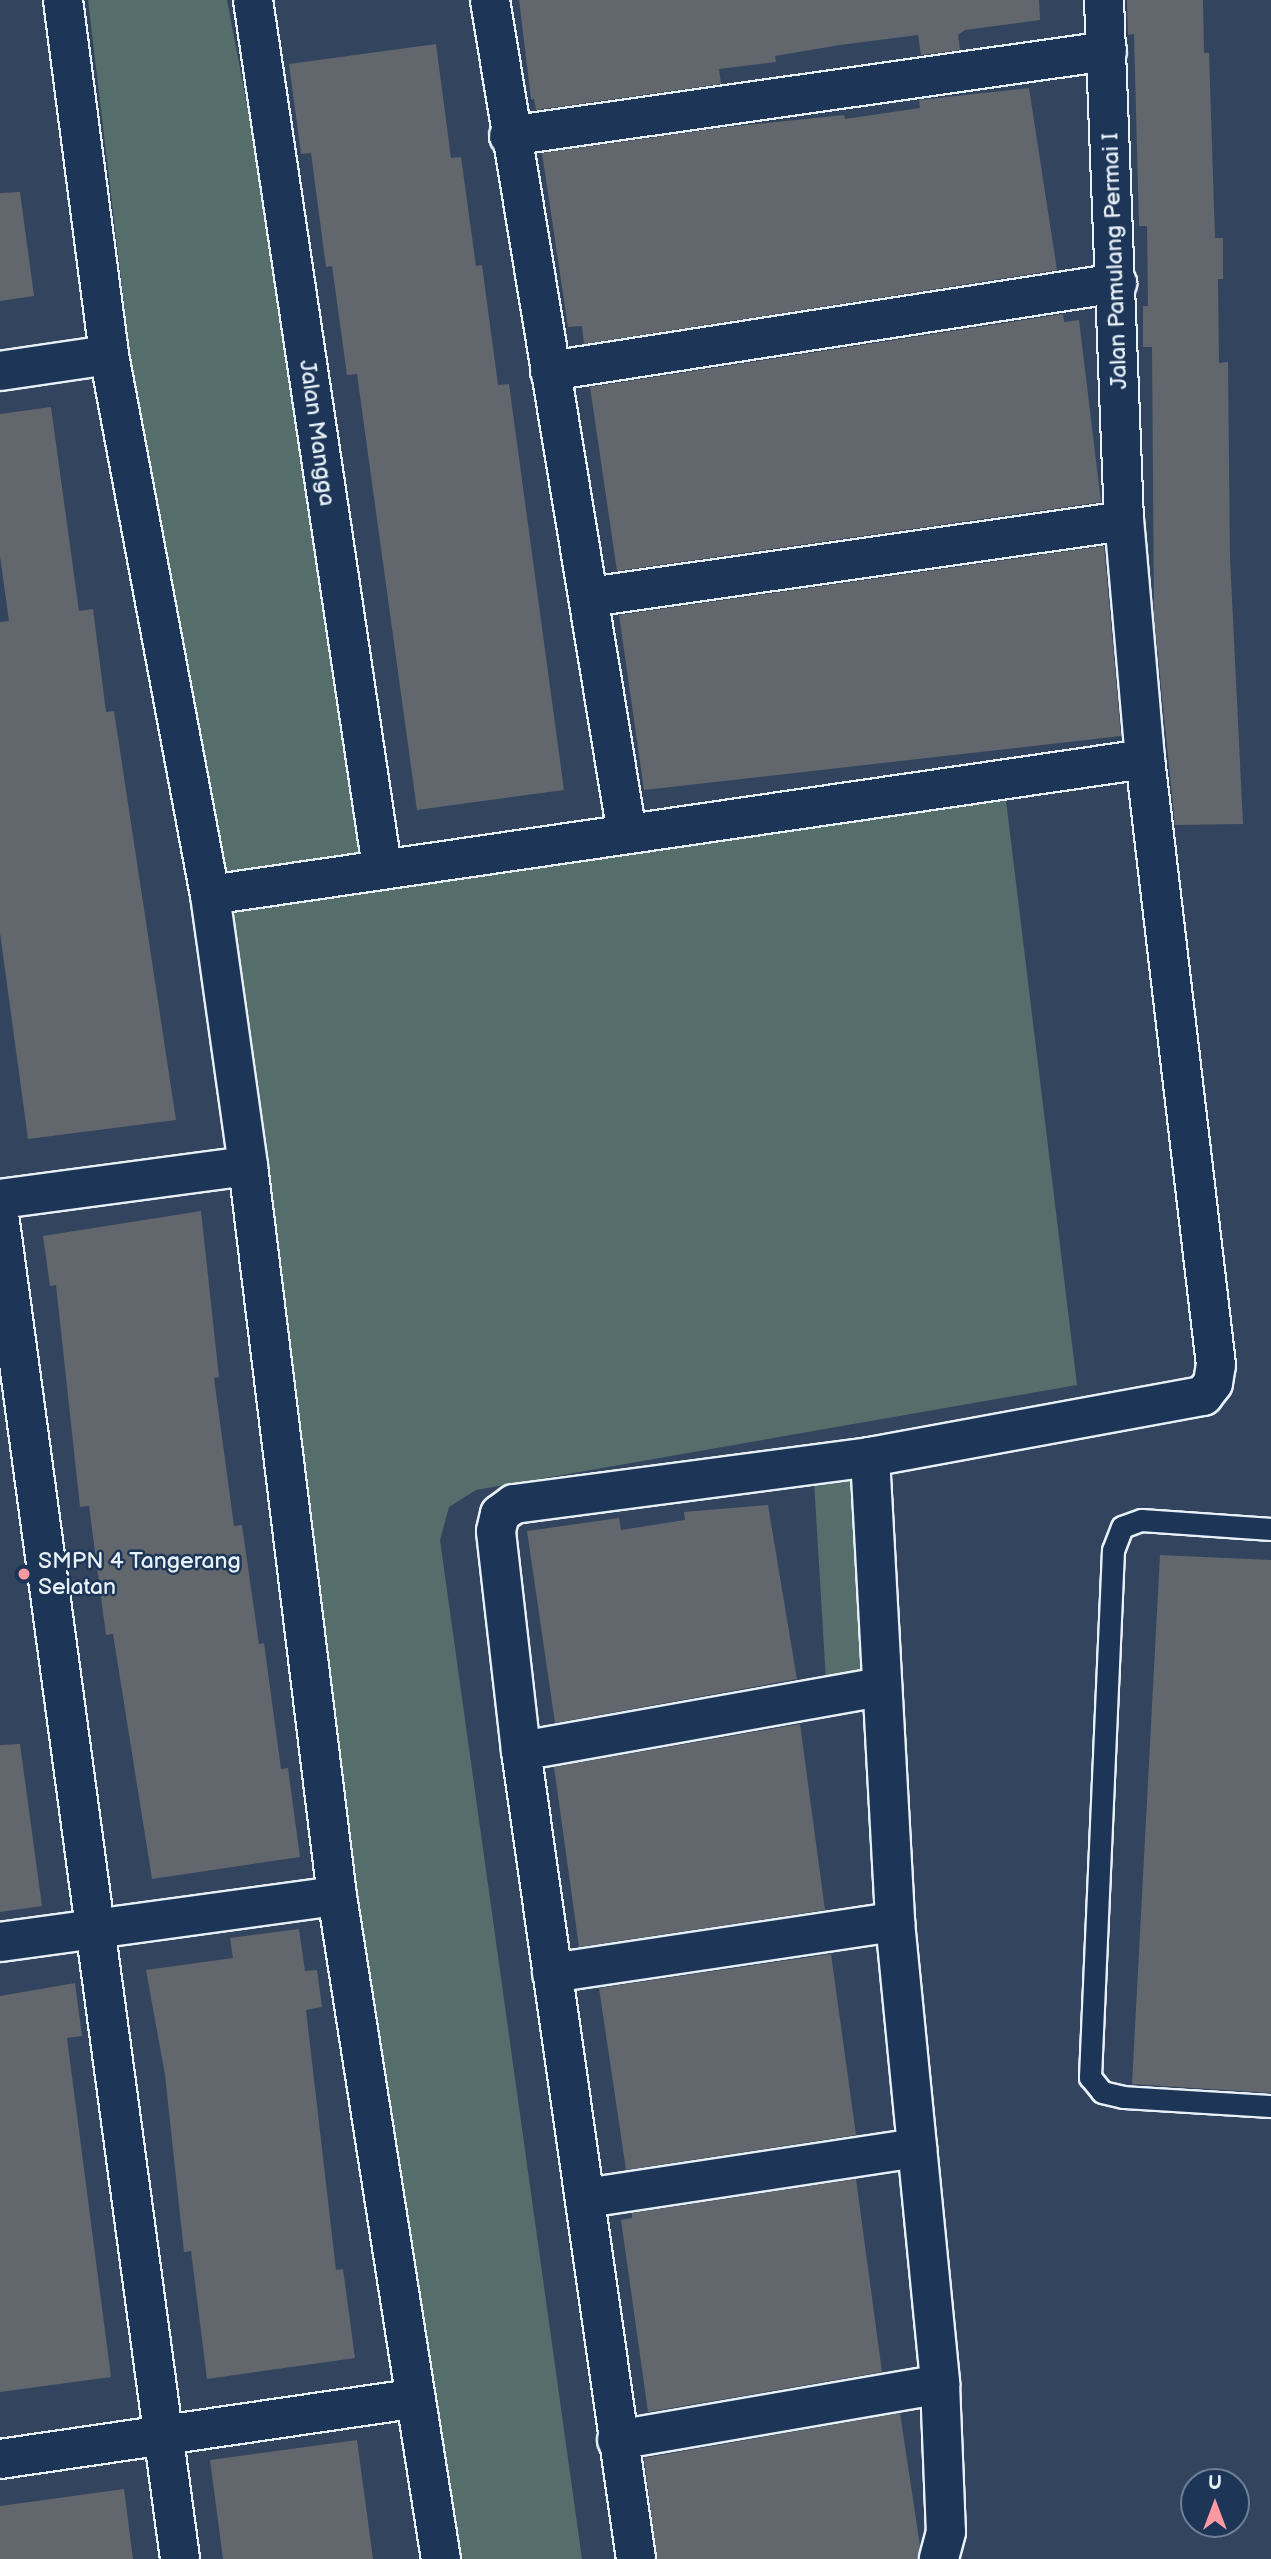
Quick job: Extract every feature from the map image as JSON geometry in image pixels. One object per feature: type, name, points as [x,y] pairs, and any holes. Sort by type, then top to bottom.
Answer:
[{"type":"street","points":[[63,0],[109,355],[210,895],[248,1166],[337,1896],[441,2559]]},
{"type":"street","name":"Jalan Mangga","points":[[253,0],[382,867]]},
{"type":"street","points":[[490,0],[509,136],[590,597],[627,834]]},
{"type":"street","name":"Jalan Pamulang Permai I","points":[[636,2559],[617,2441],[586,2199],[522,1751],[496,1531],[500,1514],[514,1504],[870,1457],[1203,1396],[1213,1383],[1216,1366],[1145,758],[1124,521],[1117,283],[1104,0]]},
{"type":"street","points":[[509,136],[1107,51]]},
{"type":"street","points":[[550,371],[1117,283]]},
{"type":"street","points":[[0,371],[109,355]]},
{"type":"street","points":[[590,597],[1124,521]]},
{"type":"street","points":[[210,895],[382,867],[1145,758]]},
{"type":"street","points":[[0,1199],[248,1166]]},
{"type":"street","points":[[0,1222],[97,1926],[180,2559]]},
{"type":"street","points":[[870,1457],[880,1687],[895,1922],[940,2384],[946,2532],[939,2559]]},
{"type":"street","points":[[522,1751],[880,1687]]},
{"type":"street","points":[[0,1942],[97,1926],[337,1896]]},
{"type":"street","points":[[552,1973],[895,1922]]},
{"type":"street","points":[[586,2199],[917,2148]]},
{"type":"street","points":[[617,2441],[940,2384]]},
{"type":"street","points":[[0,2459],[416,2398]]},
{"type":"lane","points":[[1271,1529],[1141,1520],[1122,1527],[1114,1550],[1090,2077],[1102,2092],[1123,2097],[1271,2106]]},
{"type":"green space","points":[[88,0],[227,0],[393,873],[1004,784],[1077,1385],[476,1490],[449,1507],[440,1540],[582,2559],[457,2559],[363,1935],[267,1181],[131,363]]},
{"type":"green space","points":[[870,1457],[880,1687],[827,1697],[813,1465]]},
{"type":"building","points":[[519,0],[1039,0],[1040,20],[965,30],[958,35],[960,50],[921,55],[918,35],[840,45],[775,56],[776,62],[719,69],[721,84],[536,110],[534,99],[531,99]]},
{"type":"building","points":[[1127,0],[1203,0],[1204,53],[1209,53],[1215,238],[1223,238],[1223,279],[1218,279],[1219,363],[1228,362],[1230,558],[1243,824],[1175,825],[1154,616],[1152,347],[1143,347],[1143,306],[1148,306],[1147,226],[1139,226],[1134,34],[1128,35]]},
{"type":"building","points":[[436,44],[451,158],[461,157],[476,266],[482,265],[498,385],[509,384],[564,790],[417,810],[357,374],[347,375],[332,266],[326,267],[311,153],[301,154],[289,64]]},
{"type":"building","points":[[1029,88],[1057,270],[584,344],[582,326],[568,327],[542,153],[727,127],[844,115],[845,119],[920,108],[919,100]]},
{"type":"building","points":[[20,192],[34,296],[0,301],[0,193]]},
{"type":"building","points":[[1063,314],[1064,322],[1079,320],[1101,502],[617,571],[590,387]]},
{"type":"building","points":[[51,407],[79,611],[93,609],[106,712],[114,711],[176,1120],[28,1139],[0,933],[0,622],[9,621],[0,556],[0,414]]},
{"type":"building","points":[[1104,546],[1121,736],[644,790],[619,615]]},
{"type":"building","points":[[201,1211],[219,1377],[214,1378],[234,1526],[242,1525],[259,1644],[264,1643],[281,1769],[288,1768],[300,1857],[152,1879],[113,1634],[106,1635],[89,1506],[80,1507],[56,1285],[50,1286],[43,1236]]},
{"type":"building","points":[[768,1505],[797,1679],[555,1723],[527,1531],[619,1518],[621,1530],[685,1520],[684,1512]]},
{"type":"building","points":[[1160,1555],[1271,1560],[1271,2093],[1132,2084]]},
{"type":"building","points":[[800,1724],[825,1910],[579,1947],[554,1767]]},
{"type":"building","points":[[20,1744],[42,1906],[0,1912],[0,1745]]},
{"type":"building","points":[[299,1929],[305,1971],[317,1970],[322,2007],[306,2010],[336,2270],[343,2269],[355,2358],[207,2379],[191,2251],[184,2252],[165,2075],[146,1970],[233,1958],[230,1938]]},
{"type":"building","points":[[831,1954],[856,2135],[626,2170],[599,1988]]},
{"type":"building","points":[[75,1983],[82,2036],[67,2038],[111,2377],[0,2392],[0,1996]]},
{"type":"building","points":[[856,2179],[882,2372],[648,2412],[621,2220],[632,2218],[632,2213]]},
{"type":"building","points":[[900,2413],[920,2546],[918,2559],[657,2559],[644,2458]]},
{"type":"building","points":[[357,2440],[373,2559],[223,2559],[210,2460]]},
{"type":"building","points":[[124,2489],[133,2559],[0,2559],[0,2506]]},
{"type":"place","name":"SMPN 4 Tangerang Selatan","points":[[24,1574]]}]
